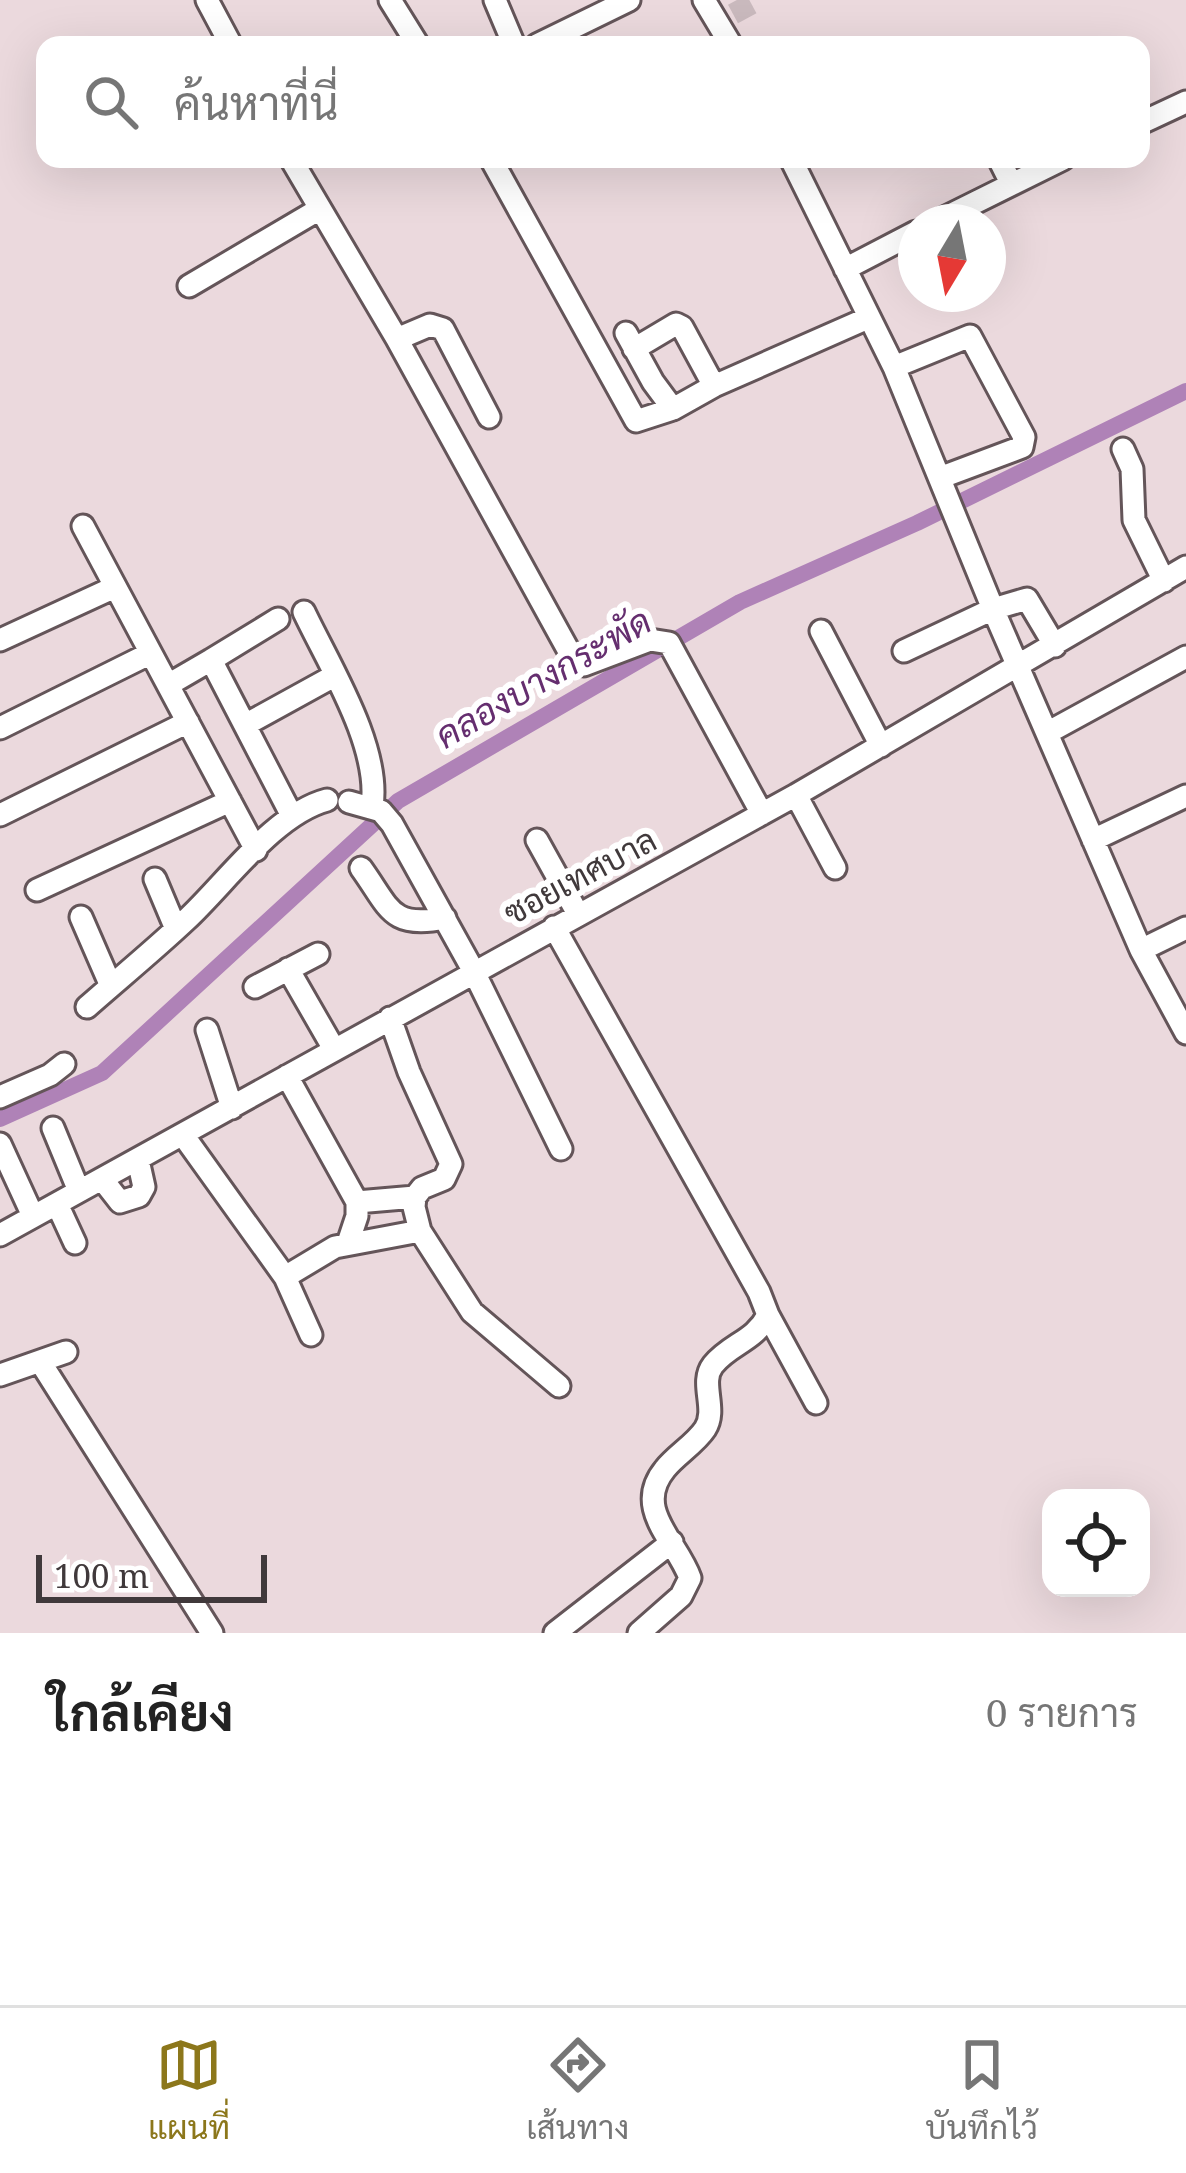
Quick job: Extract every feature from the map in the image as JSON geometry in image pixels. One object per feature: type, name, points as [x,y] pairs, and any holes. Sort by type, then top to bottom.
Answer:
[{"type":"street","points":[[207,0],[226,36]]},
{"type":"street","points":[[390,0],[412,36]]},
{"type":"street","points":[[495,0],[510,36]]},
{"type":"street","points":[[555,36],[629,0]]},
{"type":"street","points":[[704,0],[726,18],[729,36]]},
{"type":"street","points":[[1150,119],[1186,102]]},
{"type":"street","points":[[296,168],[579,664],[650,640],[670,645],[762,814]]},
{"type":"street","points":[[495,168],[636,421],[673,409],[868,318]]},
{"type":"street","points":[[794,168],[894,368],[1141,950],[1186,1033]]},
{"type":"street","points":[[1004,168],[1011,183]]},
{"type":"street","points":[[971,204],[1044,168]]},
{"type":"street","points":[[189,286],[318,210]]},
{"type":"street","points":[[845,269],[898,241]]},
{"type":"street","points":[[673,409],[630,341],[676,324],[682,327],[714,386]]},
{"type":"street","points":[[397,339],[430,325],[442,329],[489,417]]},
{"type":"street","points":[[894,368],[970,336],[1024,436],[1022,447],[942,477]]},
{"type":"street","points":[[1123,449],[1132,469],[1134,520],[1164,581]]},
{"type":"street","points":[[82,526],[256,850]]},
{"type":"street","name":"ซอยเทศบาล","points":[[0,1234],[796,795],[1186,567]]},
{"type":"street","points":[[0,640],[115,587]]},
{"type":"street","points":[[904,651],[993,609],[1030,600],[1055,646]]},
{"type":"street","points":[[304,612],[373,772],[364,808]]},
{"type":"street","points":[[168,685],[278,620]]},
{"type":"street","points":[[821,631],[881,746]]},
{"type":"street","points":[[0,728],[149,654]]},
{"type":"street","points":[[1047,733],[1186,657]]},
{"type":"street","points":[[211,660],[292,816]]},
{"type":"street","points":[[245,724],[334,676]]},
{"type":"street","points":[[0,815],[188,722]]},
{"type":"street","points":[[796,795],[835,868]]},
{"type":"street","points":[[1093,840],[1186,796]]},
{"type":"street","points":[[37,890],[230,801]]},
{"type":"street","points":[[87,1006],[176,929],[292,816],[364,808]]},
{"type":"street","points":[[364,808],[445,918],[561,1149]]},
{"type":"street","points":[[537,840],[578,914]]},
{"type":"street","points":[[361,868],[400,920],[418,924],[445,918]]},
{"type":"street","points":[[155,878],[176,929]]},
{"type":"street","points":[[80,916],[111,986]]},
{"type":"street","points":[[554,927],[816,1403]]},
{"type":"street","points":[[1141,950],[1186,928]]},
{"type":"street","points":[[255,987],[318,954]]},
{"type":"street","points":[[288,969],[334,1049]]},
{"type":"street","points":[[390,1018],[451,1164],[444,1179],[422,1188],[416,1197],[420,1231],[472,1312],[559,1386]]},
{"type":"street","points":[[207,1030],[232,1108]]},
{"type":"street","points":[[0,1097],[64,1064]]},
{"type":"street","points":[[287,1076],[357,1202],[348,1243]]},
{"type":"street","points":[[53,1128],[80,1191]]},
{"type":"street","points":[[183,1135],[285,1277],[311,1335]]},
{"type":"street","points":[[2,1152],[33,1216]]},
{"type":"street","points":[[103,1179],[120,1202],[140,1196],[144,1187],[138,1160]]},
{"type":"street","points":[[357,1202],[416,1197]]},
{"type":"street","points":[[57,1204],[75,1243]]},
{"type":"street","points":[[285,1277],[321,1253],[348,1243],[420,1231]]},
{"type":"street","points":[[639,1633],[681,1596],[690,1578],[654,1516],[652,1492],[662,1472],[707,1426],[711,1408],[708,1378],[713,1366],[759,1332],[768,1315]]},
{"type":"street","points":[[0,1376],[66,1352]]},
{"type":"street","points":[[41,1364],[212,1633]]},
{"type":"street","points":[[555,1633],[672,1542]]},
{"type":"waterway","name":"คลองบางกระพัด","points":[[0,1119],[102,1073],[398,801],[740,602],[917,523],[1186,391]]},
{"type":"tunnel","points":[[733,14],[759,0]]}]
